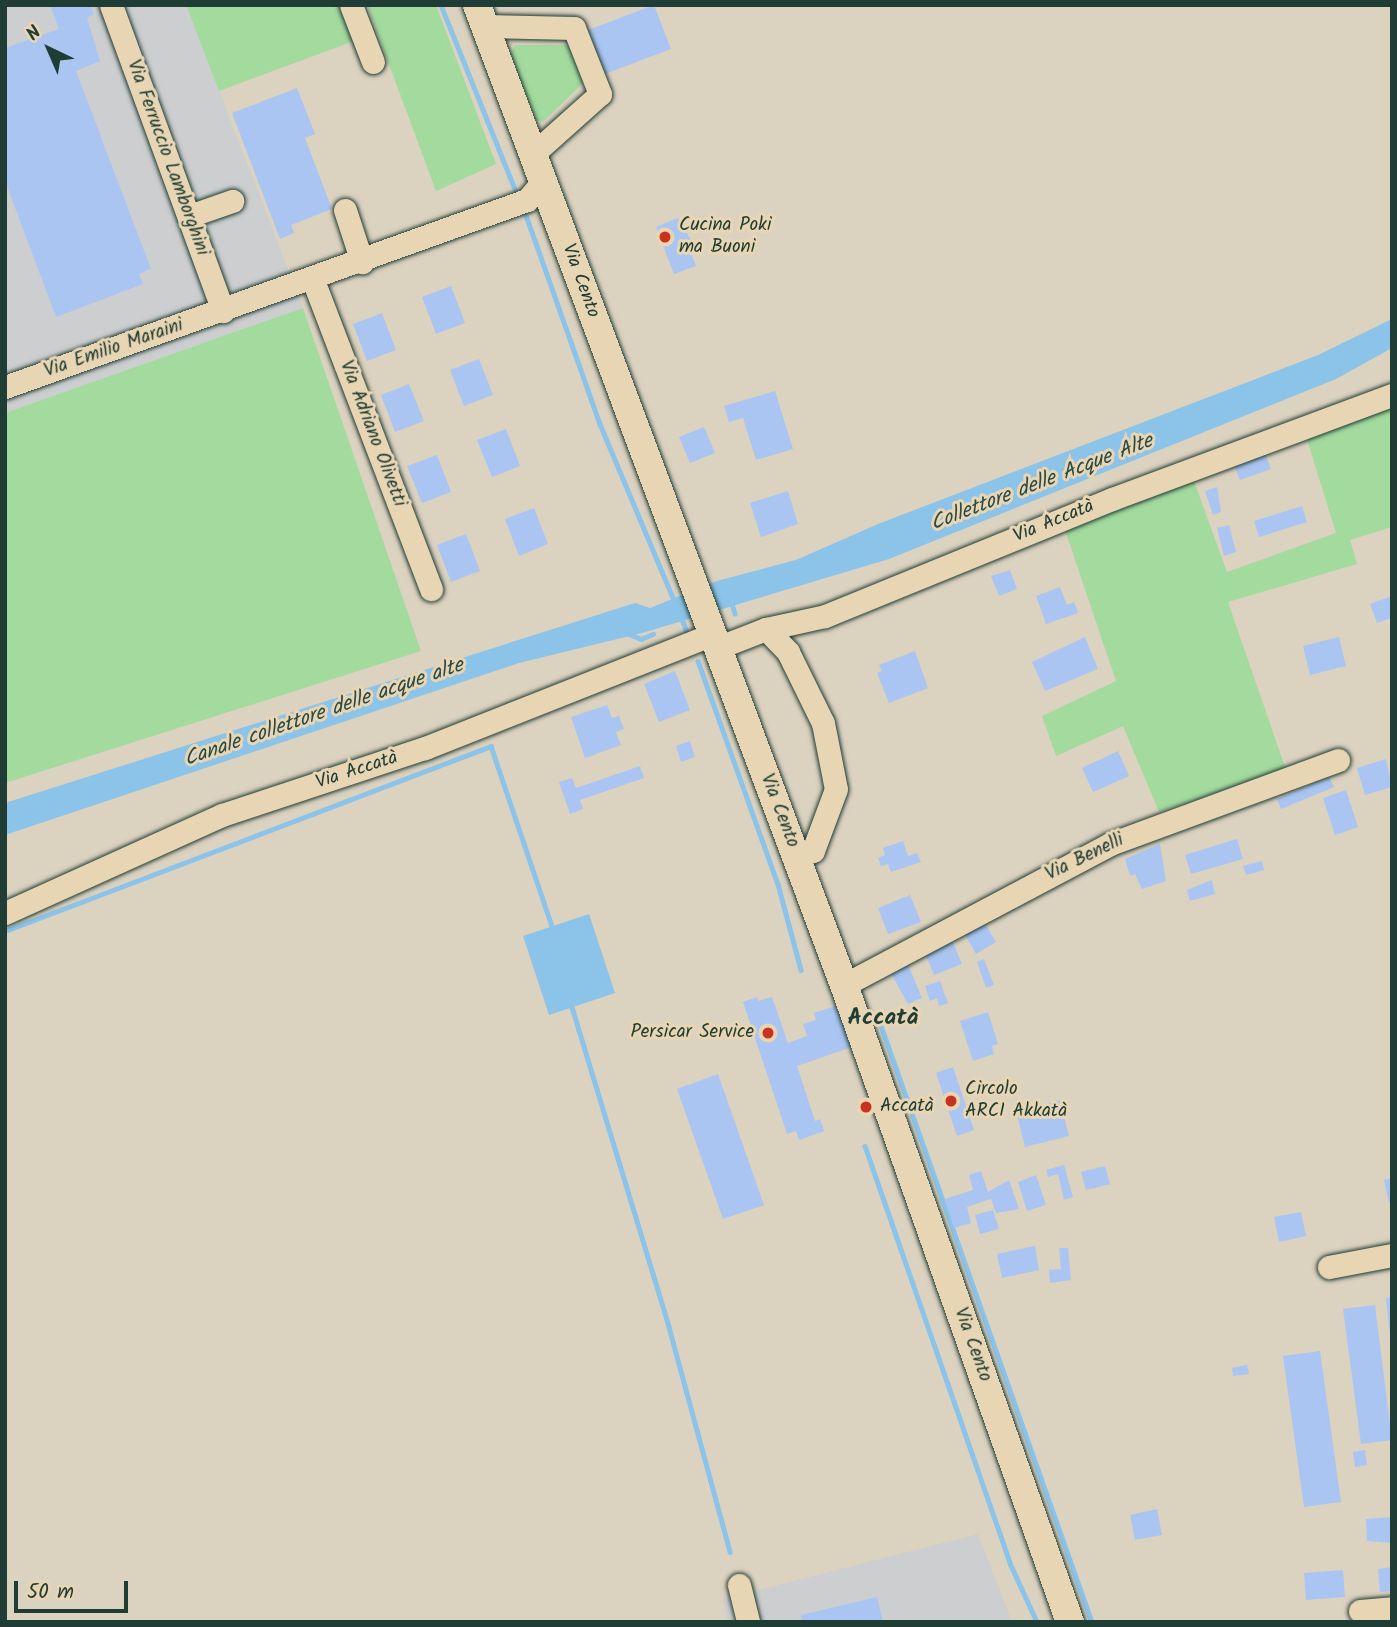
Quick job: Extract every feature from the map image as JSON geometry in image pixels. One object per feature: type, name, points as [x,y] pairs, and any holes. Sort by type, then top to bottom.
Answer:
[{"type":"main road","name":"Via Cento","points":[[481,15],[711,636],[844,985],[1070,1622]]},
{"type":"street","name":"Via Ferruccio Lamborghini","points":[[111,5],[223,311]]},
{"type":"street","points":[[351,5],[373,62]]},
{"type":"street","points":[[481,15],[574,28],[600,94],[533,154]]},
{"type":"street","name":"Via Emilio Maraini","points":[[5,387],[313,280],[527,200],[543,181]]},
{"type":"street","points":[[189,216],[232,201]]},
{"type":"street","points":[[345,210],[362,262]]},
{"type":"street","name":"Via Adriano Olivetti","points":[[313,280],[431,589]]},
{"type":"street","name":"Via Accatà","points":[[5,913],[222,815],[425,748],[711,636],[766,629],[825,616],[1112,499],[1392,396]]},
{"type":"street","points":[[766,629],[788,652],[823,723],[836,789],[813,851],[796,857]]},
{"type":"street","name":"Via Benelli","points":[[844,985],[1110,844],[1338,760]]},
{"type":"street","points":[[1329,1267],[1392,1255]]},
{"type":"street","points":[[739,1585],[748,1622]]},
{"type":"street","points":[[1360,1611],[1392,1608]]},
{"type":"shaded area","points":[[5,5],[186,5],[303,308],[5,413]]},
{"type":"shaded area","points":[[978,1534],[1012,1622],[728,1622],[723,1599]]},
{"type":"green space","points":[[186,5],[341,5],[354,41],[219,91]]},
{"type":"green space","points":[[367,5],[436,5],[496,164],[436,191]]},
{"type":"green space","points":[[515,45],[566,45],[574,50],[586,80],[543,122],[534,119],[510,55]]},
{"type":"green space","points":[[303,308],[421,651],[5,783],[5,413]]},
{"type":"green space","points":[[1392,402],[1392,527],[1350,540],[1357,564],[1228,602],[1286,770],[1159,812],[1123,726],[1056,756],[1042,716],[1116,681],[1065,530],[1194,481],[1227,572],[1336,533],[1305,433]]},
{"type":"water","points":[[1392,319],[1392,348],[1336,379],[889,559],[642,633],[519,663],[5,835],[5,803],[635,603],[650,608],[717,581],[796,560],[878,524],[1318,355]]},
{"type":"water","points":[[589,914],[615,993],[549,1015],[523,936]]},
{"type":"building","points":[[50,5],[90,5],[94,14],[87,18],[100,61],[76,71],[151,269],[139,274],[143,284],[56,317],[5,181],[5,48],[59,29]]},
{"type":"building","points":[[654,5],[671,49],[605,74],[588,30]]},
{"type":"building","points":[[297,88],[315,134],[305,138],[332,209],[291,225],[294,233],[280,239],[232,113]]},
{"type":"building","points":[[678,218],[694,245],[689,248],[696,266],[674,274],[656,227]]},
{"type":"building","points":[[451,286],[465,323],[436,334],[422,297]]},
{"type":"building","points":[[382,313],[396,350],[367,361],[353,324]]},
{"type":"building","points":[[479,359],[493,395],[464,406],[450,370]]},
{"type":"building","points":[[409,384],[424,421],[395,432],[381,395]]},
{"type":"building","points":[[775,391],[793,449],[756,460],[743,418],[729,422],[724,406]]},
{"type":"building","points":[[704,427],[715,453],[690,463],[679,437]]},
{"type":"building","points":[[506,429],[520,466],[492,477],[477,440]]},
{"type":"building","points":[[1264,451],[1271,469],[1240,480],[1233,462]]},
{"type":"building","points":[[437,455],[451,492],[422,503],[407,466]]},
{"type":"building","points":[[1217,487],[1221,512],[1213,515],[1205,491]]},
{"type":"building","points":[[788,491],[798,524],[761,537],[750,503]]},
{"type":"building","points":[[1302,506],[1307,522],[1259,537],[1254,521]]},
{"type":"building","points":[[534,508],[548,544],[519,556],[505,519]]},
{"type":"building","points":[[1229,525],[1236,552],[1224,556],[1217,528]]},
{"type":"building","points":[[466,534],[480,571],[451,582],[437,545]]},
{"type":"building","points":[[1010,570],[1017,589],[999,596],[991,576]]},
{"type":"building","points":[[1060,587],[1067,605],[1074,602],[1078,613],[1046,624],[1036,596]]},
{"type":"building","points":[[1392,596],[1392,618],[1377,623],[1370,604]]},
{"type":"building","points":[[1085,637],[1098,669],[1045,691],[1032,662]]},
{"type":"building","points":[[1339,637],[1346,666],[1310,675],[1303,646]]},
{"type":"building","points":[[915,651],[928,688],[889,703],[877,673],[882,671],[879,665]]},
{"type":"building","points":[[675,671],[690,710],[659,722],[644,684]]},
{"type":"building","points":[[607,705],[612,718],[619,716],[624,729],[616,732],[621,745],[585,758],[571,717]]},
{"type":"building","points":[[690,741],[695,757],[681,762],[676,746]]},
{"type":"building","points":[[1118,751],[1129,776],[1093,792],[1082,768]]},
{"type":"building","points":[[1386,759],[1392,787],[1365,795],[1357,768]]},
{"type":"building","points":[[640,766],[644,778],[580,800],[583,809],[570,814],[559,782],[572,778],[576,788]]},
{"type":"building","points":[[1329,777],[1334,787],[1281,809],[1277,799]]},
{"type":"building","points":[[1346,790],[1358,827],[1335,835],[1323,798]]},
{"type":"building","points":[[1237,839],[1243,859],[1191,874],[1185,855]]},
{"type":"building","points":[[903,841],[908,856],[917,853],[921,862],[891,872],[888,864],[881,866],[878,858],[885,855],[883,848]]},
{"type":"building","points":[[1160,844],[1166,881],[1142,889],[1135,874],[1130,876],[1125,859]]},
{"type":"building","points":[[1262,861],[1264,870],[1246,875],[1243,866]]},
{"type":"building","points":[[1212,880],[1215,894],[1190,901],[1187,890]]},
{"type":"building","points":[[910,895],[921,922],[888,934],[878,908]]},
{"type":"building","points":[[983,920],[996,942],[976,954],[963,931]]},
{"type":"building","points":[[952,940],[962,964],[934,975],[924,951]]},
{"type":"building","points":[[984,959],[994,985],[986,988],[977,962]]},
{"type":"building","points":[[907,962],[922,998],[908,1004],[889,970]]},
{"type":"building","points":[[940,981],[948,1003],[939,1006],[937,998],[930,1001],[925,986]]},
{"type":"building","points":[[757,997],[758,1001],[772,997],[788,1043],[807,1036],[803,1024],[816,1020],[814,1013],[838,1005],[852,1047],[797,1066],[815,1121],[820,1119],[824,1131],[799,1140],[796,1131],[787,1134],[743,1002]]},
{"type":"building","points":[[988,1012],[998,1044],[992,1046],[994,1054],[973,1061],[960,1021]]},
{"type":"building","points":[[953,1067],[974,1130],[957,1136],[936,1073]]},
{"type":"building","points":[[718,1074],[764,1205],[723,1219],[677,1089]]},
{"type":"building","points":[[1060,1100],[1069,1136],[1025,1147],[1016,1111]]},
{"type":"building","points":[[1064,1165],[1073,1197],[1064,1200],[1058,1174],[1048,1177],[1046,1170]]},
{"type":"building","points":[[1105,1166],[1110,1184],[1086,1190],[1081,1172]]},
{"type":"building","points":[[981,1171],[988,1192],[1009,1180],[1019,1209],[996,1213],[991,1199],[967,1207],[971,1223],[954,1228],[945,1199],[973,1190],[969,1175]]},
{"type":"building","points":[[1036,1175],[1046,1205],[1027,1211],[1018,1182]]},
{"type":"building","points":[[1392,1178],[1392,1202],[1389,1203],[1384,1180]]},
{"type":"building","points":[[993,1210],[999,1229],[980,1234],[975,1215]]},
{"type":"building","points":[[1301,1212],[1306,1236],[1279,1242],[1274,1217]]},
{"type":"building","points":[[1035,1246],[1039,1270],[1002,1278],[997,1254]]},
{"type":"building","points":[[1059,1248],[1068,1248],[1071,1280],[1050,1283],[1049,1270],[1061,1269]]},
{"type":"building","points":[[1392,1297],[1392,1337],[1390,1337],[1386,1298]]},
{"type":"building","points":[[1375,1305],[1392,1440],[1361,1444],[1343,1309]]},
{"type":"building","points":[[1320,1351],[1341,1502],[1304,1507],[1283,1356]]},
{"type":"building","points":[[1247,1365],[1249,1374],[1233,1376],[1232,1368]]},
{"type":"building","points":[[1365,1450],[1367,1465],[1355,1467],[1353,1452]]},
{"type":"building","points":[[1157,1509],[1162,1535],[1135,1540],[1130,1515]]},
{"type":"building","points":[[1392,1517],[1392,1543],[1367,1541],[1366,1519]]},
{"type":"building","points":[[1392,1567],[1392,1591],[1380,1592],[1378,1569]]},
{"type":"building","points":[[1343,1570],[1345,1597],[1306,1600],[1304,1573]]},
{"type":"building","points":[[877,1597],[883,1622],[802,1622],[801,1615]]},
{"type":"waterway","points":[[441,5],[515,189]]},
{"type":"waterway","points":[[526,215],[600,424],[675,602]]},
{"type":"waterway","points":[[731,601],[735,613]]},
{"type":"waterway","points":[[681,616],[688,635]]},
{"type":"waterway","points":[[627,633],[641,639],[653,634]]},
{"type":"waterway","points":[[698,661],[778,884],[801,970]]},
{"type":"waterway","points":[[5,931],[491,746],[552,926]]},
{"type":"waterway","points":[[572,1007],[669,1327],[730,1552]]},
{"type":"waterway","points":[[878,1017],[1092,1622]]},
{"type":"waterway","points":[[865,1146],[1010,1563],[1037,1622]]},
{"type":"place","name":"Cucina Poki ma Buoni","points":[[665,237]]},
{"type":"place","name":"Persicar Service","points":[[768,1033]]},
{"type":"place","name":"Circolo ARCI Akkatà","points":[[951,1101]]},
{"type":"place","name":"Accatà","points":[[866,1107]]},
{"type":"district","name":"Accatà","points":[[883,1018]]},
{"type":"water label","name":"Collettore delle Acque Alte","points":[[1042,483]]},
{"type":"water label","name":"Canale collettore delle acque alte","points":[[324,713]]}]
